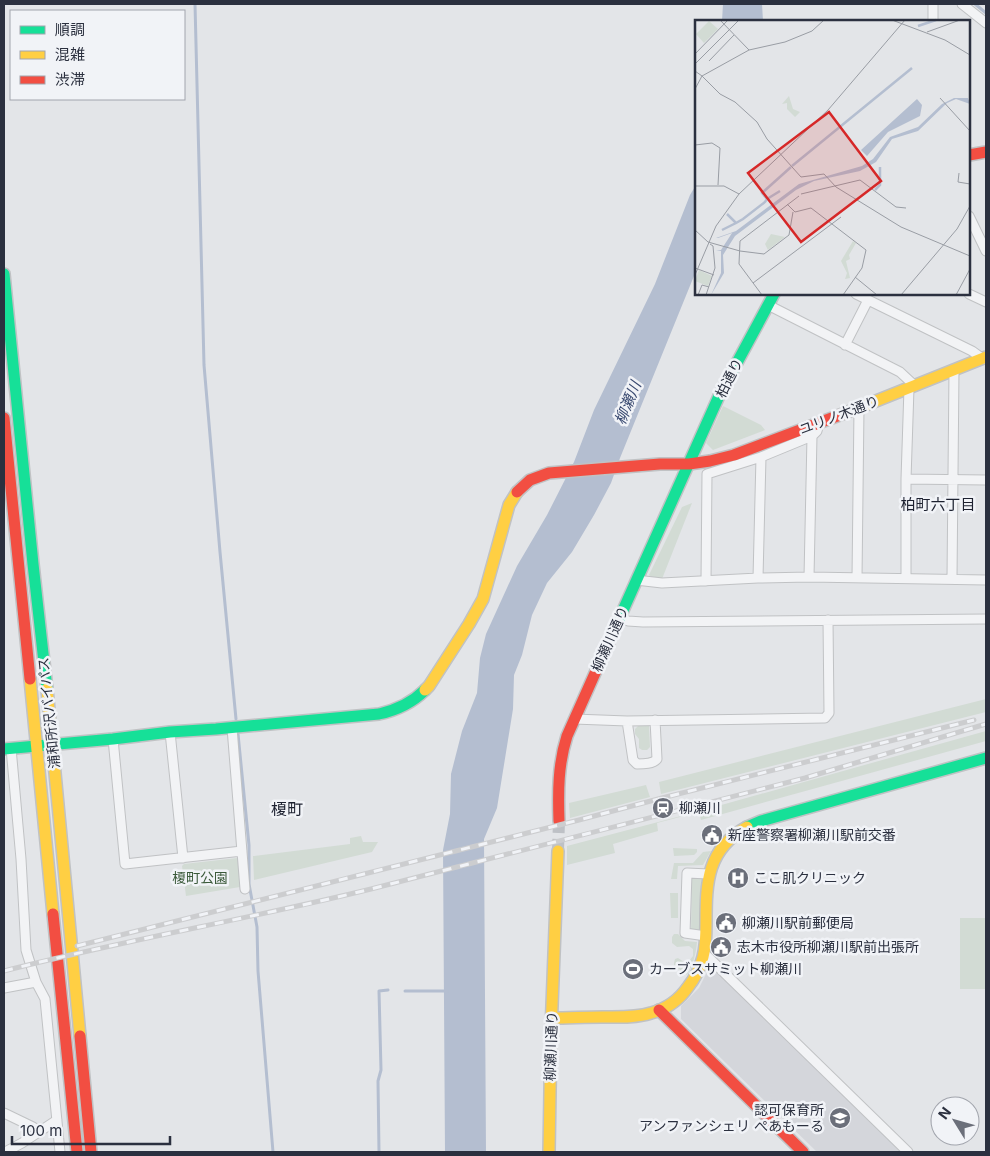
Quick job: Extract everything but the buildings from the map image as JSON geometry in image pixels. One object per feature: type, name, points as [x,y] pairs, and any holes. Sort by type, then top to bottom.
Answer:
[{"type":"main road","points":[[970,154],[986,152]]},
{"type":"main road","name":"浦和所沢バイパス","points":[[4,274],[53,744],[92,1152]]},
{"type":"main road","name":"柏通り","points":[[689,464],[719,396],[773,295]]},
{"type":"main road","name":"ユリノ木通り","points":[[7,748],[390,712],[402,708],[418,697],[429,686],[477,610],[486,587],[506,513],[512,499],[520,488],[530,480],[542,474],[660,464],[710,462],[734,455],[859,408],[984,358]]},
{"type":"main road","name":"浦和所沢バイパス","points":[[4,418],[77,1152]]},
{"type":"main road","name":"柳瀬川通り","points":[[559,821],[558,785],[560,762],[564,746],[574,719],[689,464]]},
{"type":"main road","points":[[552,1018],[631,1016],[650,1013],[659,1010],[678,998],[689,987],[700,970],[705,954],[706,890],[709,874],[716,856],[731,838],[744,828],[761,821],[986,758]]},
{"type":"main road","name":"柳瀬川通り","points":[[549,1152],[558,851]]},
{"type":"main road","points":[[659,1010],[803,1152]]},
{"type":"street","points":[[933,4],[933,20]]},
{"type":"street","points":[[962,4],[986,23]]},
{"type":"street","points":[[970,218],[986,251]]},
{"type":"street","points":[[970,294],[986,302]]},
{"type":"street","points":[[858,295],[984,358]]},
{"type":"street","points":[[844,345],[868,300]]},
{"type":"street","points":[[768,305],[900,372],[912,387],[906,479],[906,578]]},
{"type":"street","points":[[952,579],[954,370]]},
{"type":"street","points":[[857,578],[859,408]]},
{"type":"street","points":[[706,581],[707,474],[812,436],[819,423]]},
{"type":"street","points":[[809,577],[812,436]]},
{"type":"street","points":[[758,578],[761,456]]},
{"type":"street","points":[[906,479],[986,480]]},
{"type":"street","points":[[636,580],[662,583],[809,577],[986,580]]},
{"type":"street","points":[[620,617],[628,621],[643,622],[986,619]]},
{"type":"street","points":[[574,719],[628,721],[825,718],[829,713],[828,620]]},
{"type":"street","points":[[628,721],[633,760],[640,764],[655,762],[657,759],[655,720]]},
{"type":"street","points":[[232,728],[245,889]]},
{"type":"street","points":[[170,732],[183,858]]},
{"type":"street","points":[[113,738],[125,864],[242,851]]},
{"type":"street","points":[[7,748],[21,859],[26,950],[36,982],[45,999],[60,1152]]},
{"type":"street","points":[[761,821],[764,838]]},
{"type":"street","points":[[706,936],[685,934],[687,873],[709,874]]},
{"type":"street","points":[[705,954],[908,1152]]},
{"type":"street","points":[[4,988],[36,982]]},
{"type":"street","points":[[4,1113],[33,1127],[38,1132]]},
{"type":"street","points":[[5,1152],[57,1120]]},
{"type":"shaded area","points":[[714,967],[902,1152],[817,1152],[681,1019],[681,1006],[699,988],[709,968]]},
{"type":"green space","points":[[723,406],[761,425],[765,430],[713,450],[706,443]]},
{"type":"green space","points":[[692,503],[662,579],[653,579],[649,575],[682,507]]},
{"type":"green space","points":[[986,699],[986,712],[661,794],[659,782]]},
{"type":"green space","points":[[638,726],[649,726],[650,747],[647,750],[639,748],[639,739],[635,734],[635,729]]},
{"type":"green space","points":[[986,731],[986,741],[701,820],[699,812],[657,823],[658,831],[613,844],[615,853],[567,865],[567,846]]},
{"type":"green space","points":[[646,785],[650,797],[570,818],[569,803]]},
{"type":"green space","points":[[361,836],[363,842],[378,842],[372,852],[254,880],[253,856],[350,844],[350,838]]},
{"type":"green space","points":[[673,848],[697,849],[697,852],[694,855],[674,856]]},
{"type":"green space","points":[[711,851],[703,865],[678,866],[677,879],[671,879],[674,863],[693,863],[703,852]]},
{"type":"green space","name":"榎町公園","points":[[237,858],[240,861],[240,887],[186,896],[182,866],[184,864]]},
{"type":"green space","points":[[692,876],[702,876],[700,930],[691,931]]},
{"type":"green space","points":[[670,893],[678,893],[678,918],[671,918]]},
{"type":"green space","points":[[960,918],[986,918],[986,989],[960,989]]},
{"type":"green space","points":[[674,934],[678,934],[685,941],[697,942],[694,959],[687,975],[674,963],[675,959],[678,958],[684,962],[689,961],[693,956],[693,949],[689,946],[677,947],[672,943]]},
{"type":"water","points":[[723,4],[762,4],[763,20],[722,20]]},
{"type":"water","points":[[695,187],[695,273],[611,483],[572,552],[547,583],[532,615],[522,655],[514,675],[513,709],[497,808],[484,839],[486,1152],[445,1152],[443,850],[450,814],[451,774],[462,731],[477,693],[480,658],[486,634],[517,566],[547,515],[574,462],[594,410],[655,284]]},
{"type":"waterway","points":[[195,4],[204,365],[236,719]]},
{"type":"waterway","points":[[975,4],[986,13]]},
{"type":"waterway","points":[[238,734],[249,845],[249,884],[257,927],[258,971],[273,1152]]},
{"type":"waterway","points":[[379,1152],[378,1081],[381,1070],[379,991],[388,990]]},
{"type":"waterway","points":[[405,991],[447,991]]},
{"type":"tunnel","points":[[558,851],[559,821]]},
{"type":"railway","points":[[77,946],[974,720]]},
{"type":"railway","points":[[4,971],[95,949],[371,889],[805,778],[986,724]]},
{"type":"traffic: fast","points":[[4,274],[47,689]]},
{"type":"traffic: fast","points":[[616,626],[719,396],[773,295]]},
{"type":"traffic: fast","points":[[4,749],[170,732],[379,714],[404,705],[415,699],[425,690]]},
{"type":"traffic: fast","points":[[747,827],[761,821],[986,758]]},
{"type":"traffic: slow","points":[[861,407],[986,357]]},
{"type":"traffic: slow","points":[[425,690],[469,624],[483,599],[509,505],[517,492]]},
{"type":"traffic: slow","points":[[30,679],[53,914]]},
{"type":"traffic: slow","points":[[47,689],[80,1036]]},
{"type":"traffic: slow","points":[[552,1018],[639,1016],[662,1009],[681,996],[695,977],[703,957],[706,940],[708,880],[716,856],[734,836],[747,827]]},
{"type":"traffic: slow","points":[[549,1152],[551,1031],[558,851]]},
{"type":"traffic: jam","points":[[970,155],[986,152]]},
{"type":"traffic: jam","points":[[517,492],[530,480],[549,473],[710,461],[734,455],[861,407]]},
{"type":"traffic: jam","points":[[4,418],[30,679]]},
{"type":"traffic: jam","points":[[559,821],[559,778],[567,736],[616,626]]},
{"type":"traffic: jam","points":[[53,914],[77,1152]]},
{"type":"traffic: jam","points":[[659,1010],[803,1152]]},
{"type":"traffic: jam","points":[[80,1036],[91,1152]]},
{"type":"place","name":"柳瀬川","points":[[663,808]]},
{"type":"place","name":"新座警察署柳瀬川駅前交番","points":[[712,835]]},
{"type":"place","name":"ここ肌クリニック","points":[[738,878]]},
{"type":"place","name":"柳瀬川駅前郵便局","points":[[726,923]]},
{"type":"place","name":"志木市役所柳瀬川駅前出張所","points":[[721,947]]},
{"type":"place","name":"カーブスサミット柳瀬川","points":[[633,969]]},
{"type":"place","name":"認可保育所 アンファンシェリ ぺあもーる","points":[[840,1118]]},
{"type":"district","name":"柏町六丁目","points":[[938,505]]},
{"type":"district","name":"榎町","points":[[287,809]]}]
